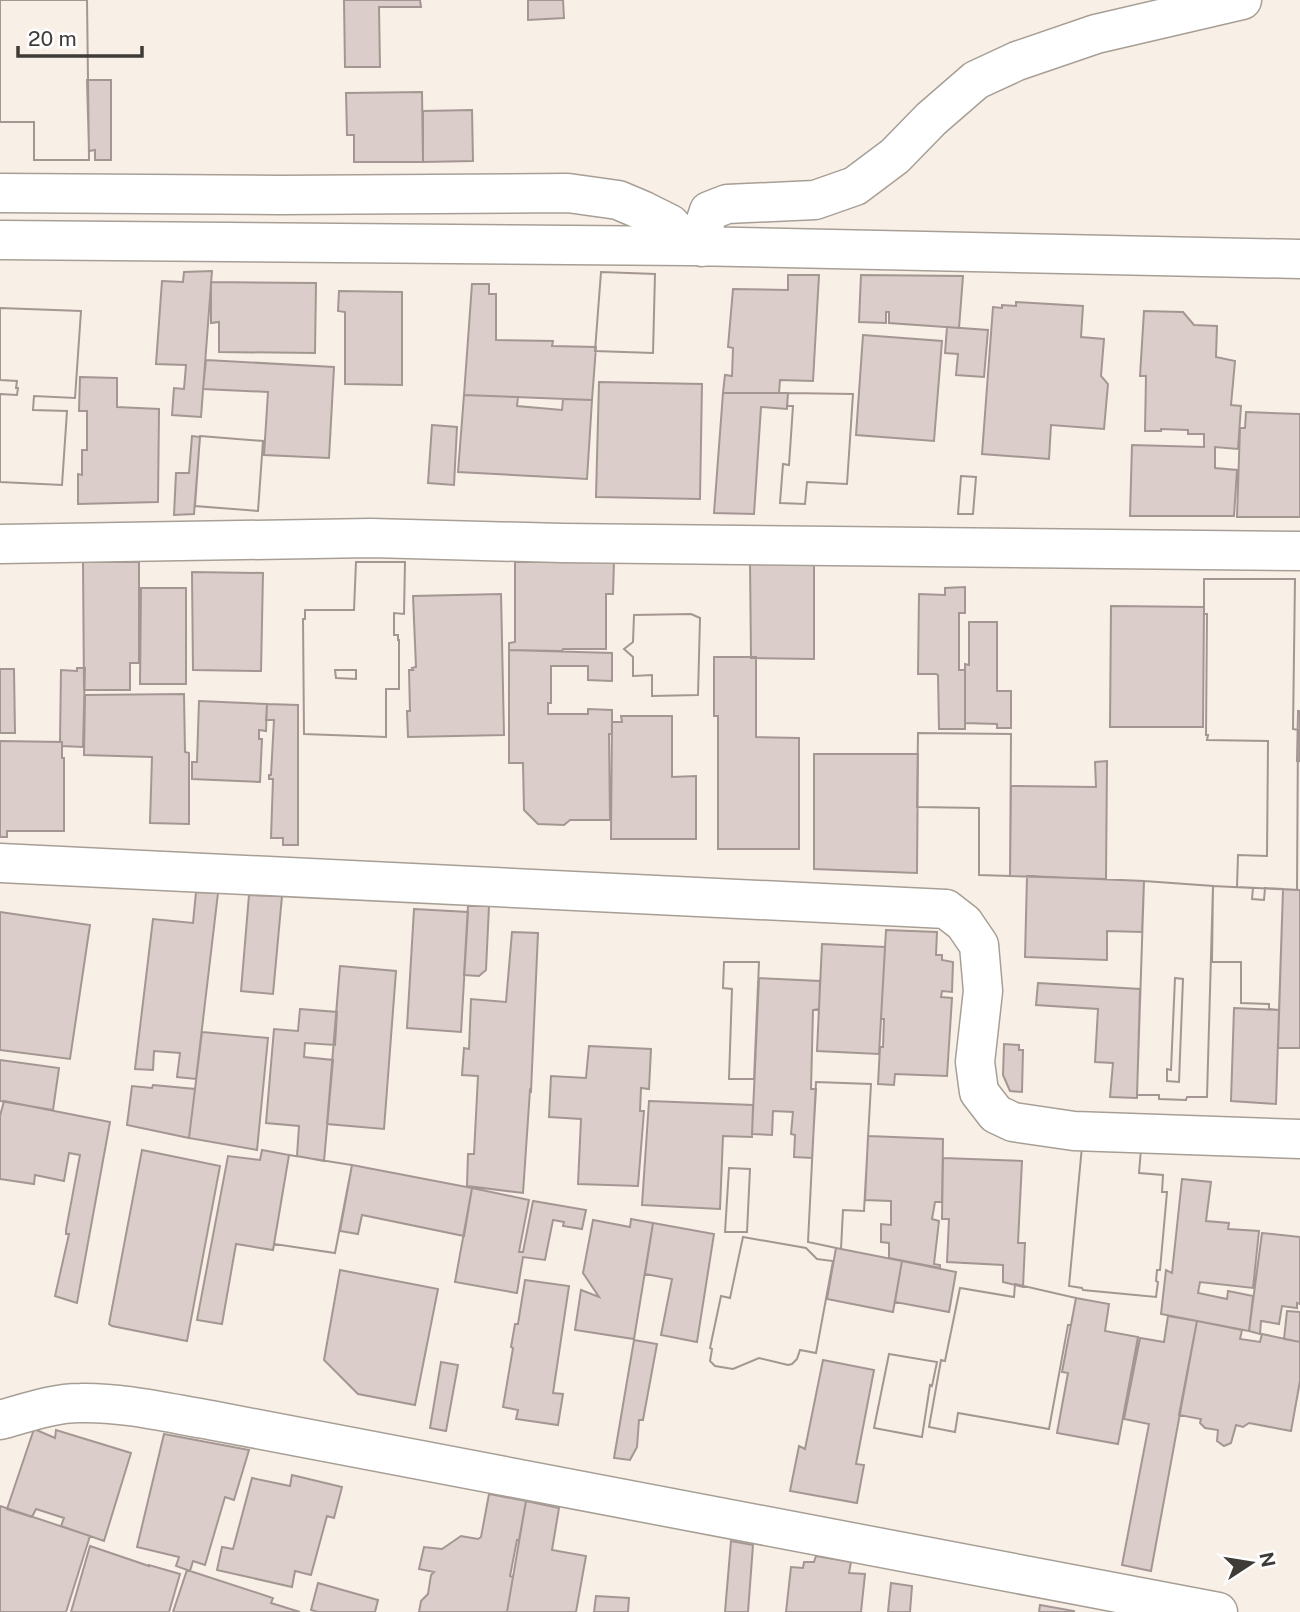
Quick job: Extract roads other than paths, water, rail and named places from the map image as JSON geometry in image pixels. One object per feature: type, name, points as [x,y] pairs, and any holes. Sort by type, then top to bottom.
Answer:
[{"type":"street","points":[[696,247],[709,211],[727,204],[815,200],[855,186],[895,156],[976,80],[1017,61],[1097,34],[1242,0]]},
{"type":"street","points":[[0,193],[568,193],[618,200],[670,224],[696,247]]},
{"type":"street","points":[[0,240],[696,247],[1300,259]]},
{"type":"street","points":[[0,544],[371,538],[562,543],[1300,551]]},
{"type":"street","points":[[0,863],[946,909],[964,923],[979,946],[984,991],[975,1062],[979,1092],[996,1114],[1013,1122],[1074,1131],[1300,1139]]},
{"type":"street","points":[[0,1420],[53,1405],[109,1404],[210,1420],[1218,1612]]}]
